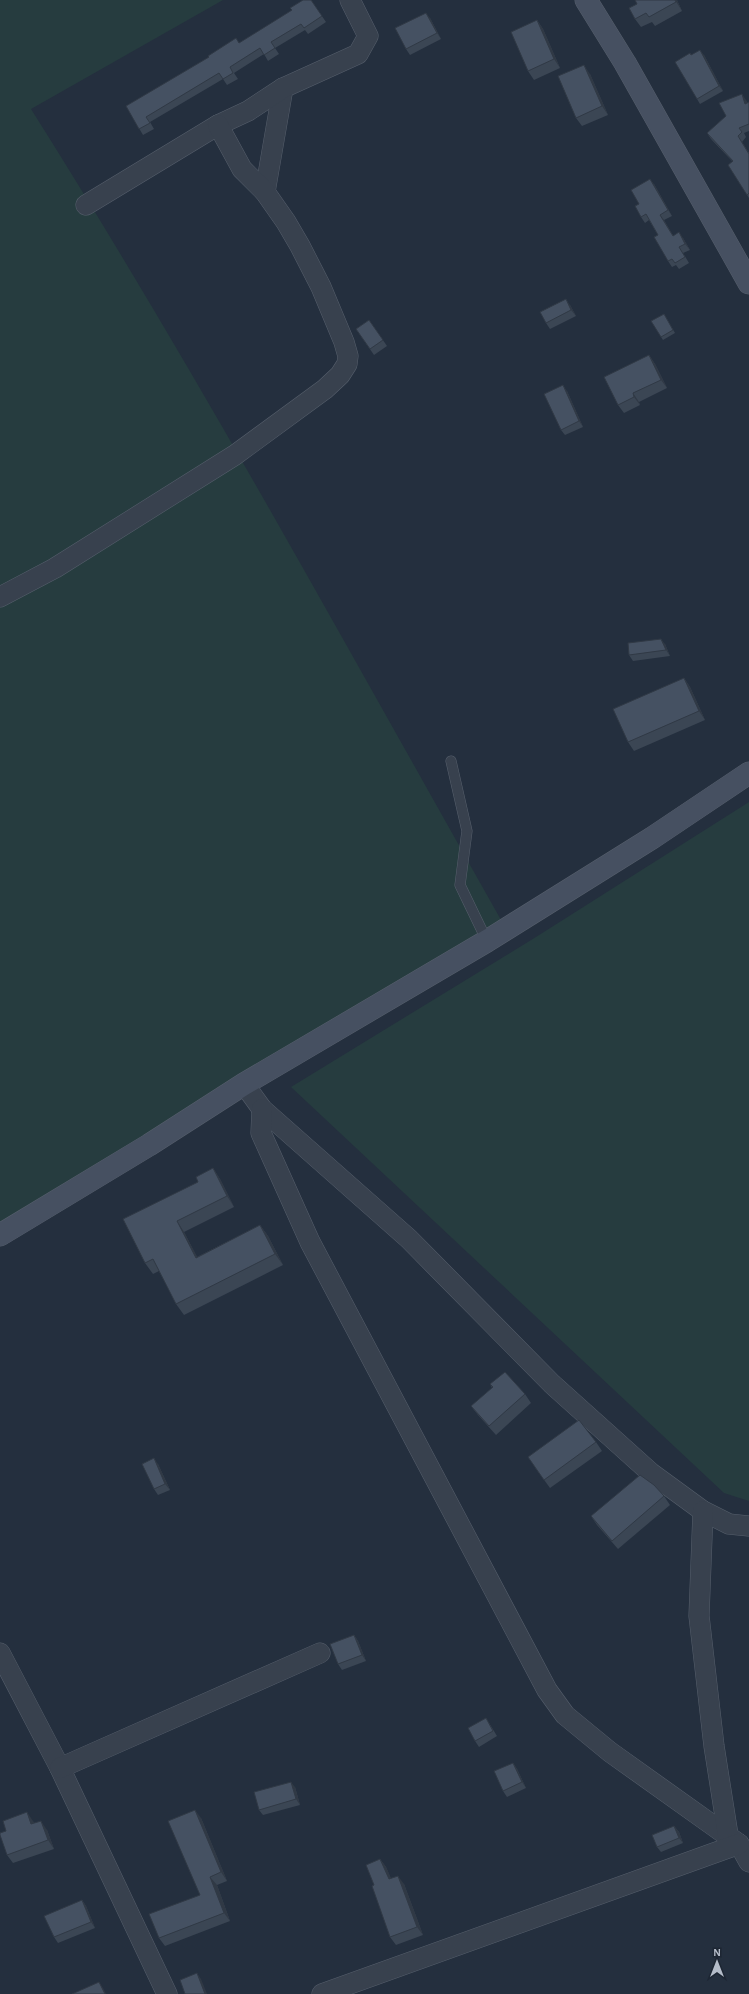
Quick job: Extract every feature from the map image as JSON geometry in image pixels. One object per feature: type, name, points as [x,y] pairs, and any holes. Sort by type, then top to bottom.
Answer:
[{"type":"main road","points":[[586,0],[625,63],[749,283]]},
{"type":"main road","points":[[0,1235],[149,1145],[244,1084],[487,941],[652,838],[749,773]]},
{"type":"street","points":[[86,205],[218,125],[248,111],[283,88],[358,54],[368,36],[350,0]]},
{"type":"street","points":[[265,192],[283,88]]},
{"type":"street","points":[[0,597],[55,568],[235,455],[325,389],[340,375],[347,364],[348,356],[344,342],[320,287],[286,222],[265,192],[242,169],[218,125]]},
{"type":"street","points":[[244,1084],[262,1109],[409,1239],[552,1384],[651,1473],[703,1510],[729,1524],[749,1526]]},
{"type":"street","points":[[262,1109],[260,1133],[310,1242],[547,1690],[565,1716],[610,1752],[733,1840],[749,1862]]},
{"type":"street","points":[[703,1510],[699,1616],[714,1746],[733,1840]]},
{"type":"street","points":[[0,1653],[60,1768],[167,1994]]},
{"type":"street","points":[[60,1768],[320,1653]]},
{"type":"street","points":[[322,1994],[733,1840]]},
{"type":"lane","points":[[451,761],[467,831],[460,885],[487,941]]},
{"type":"green space","points":[[0,0],[223,0],[31,109],[154,310],[214,412],[505,927],[0,1233]]},
{"type":"green space","points":[[749,802],[749,1501],[724,1493],[291,1087],[536,937]]},
{"type":"building","points":[[303,0],[311,0],[322,16],[304,28],[301,24],[271,42],[275,48],[264,55],[260,48],[230,67],[233,73],[223,79],[219,73],[146,117],[150,123],[139,129],[126,106],[209,57],[208,56],[236,38],[239,43],[292,10],[290,8]]},
{"type":"building","points":[[635,0],[675,0],[676,2],[649,17],[646,13],[635,19],[629,8],[637,4]]},
{"type":"building","points":[[426,13],[437,33],[406,49],[395,28]]},
{"type":"building","points":[[537,20],[554,59],[528,71],[511,32]]},
{"type":"building","points":[[700,50],[719,86],[697,99],[675,62],[690,53],[691,55]]},
{"type":"building","points":[[584,65],[602,106],[576,118],[558,76]]},
{"type":"building","points":[[742,94],[745,104],[749,102],[749,124],[739,128],[742,132],[738,136],[749,154],[749,193],[747,195],[728,165],[733,161],[707,133],[726,116],[719,103]]},
{"type":"building","points":[[650,179],[668,210],[660,215],[673,236],[679,232],[685,244],[679,247],[685,257],[675,263],[672,259],[668,261],[654,237],[658,235],[646,214],[641,217],[635,206],[639,204],[631,190]]},
{"type":"building","points":[[566,299],[571,310],[546,323],[540,312]]},
{"type":"building","points":[[664,314],[673,330],[661,337],[651,321]]},
{"type":"building","points":[[369,320],[383,340],[370,349],[356,329]]},
{"type":"building","points":[[649,355],[661,380],[633,393],[634,397],[618,405],[604,377]]},
{"type":"building","points":[[563,385],[579,421],[561,430],[544,394]]},
{"type":"building","points":[[661,639],[666,650],[629,655],[628,643]]},
{"type":"building","points":[[684,678],[699,711],[628,742],[613,709]]},
{"type":"building","points":[[213,1168],[227,1196],[177,1221],[196,1258],[260,1225],[275,1254],[176,1304],[153,1259],[145,1263],[123,1219],[198,1182],[196,1177]]},
{"type":"building","points":[[505,1372],[525,1394],[489,1426],[471,1406],[493,1387],[490,1384]]},
{"type":"building","points":[[579,1420],[596,1442],[544,1480],[528,1457]]},
{"type":"building","points":[[154,1458],[165,1484],[154,1489],[142,1464]]},
{"type":"building","points":[[640,1475],[654,1485],[664,1496],[612,1541],[591,1516]]},
{"type":"building","points":[[354,1635],[362,1655],[338,1664],[330,1644]]},
{"type":"building","points":[[486,1718],[493,1731],[475,1741],[468,1728]]},
{"type":"building","points":[[513,1763],[522,1782],[503,1791],[494,1771]]},
{"type":"building","points":[[291,1782],[296,1799],[259,1810],[254,1792]]},
{"type":"building","points":[[195,1810],[221,1872],[210,1877],[224,1913],[159,1938],[149,1914],[200,1895],[168,1821]]},
{"type":"building","points":[[27,1812],[31,1824],[41,1821],[48,1840],[7,1855],[0,1835],[0,1833],[6,1831],[3,1821]]},
{"type":"building","points":[[674,1826],[679,1838],[657,1847],[652,1835]]},
{"type":"building","points":[[380,1859],[389,1879],[398,1876],[417,1927],[390,1937],[372,1886],[374,1885],[366,1865]]},
{"type":"building","points":[[82,1900],[91,1922],[54,1937],[44,1916]]},
{"type":"building","points":[[197,1973],[205,1994],[185,1994],[180,1980]]},
{"type":"building","points":[[99,1982],[105,1994],[72,1994]]}]
